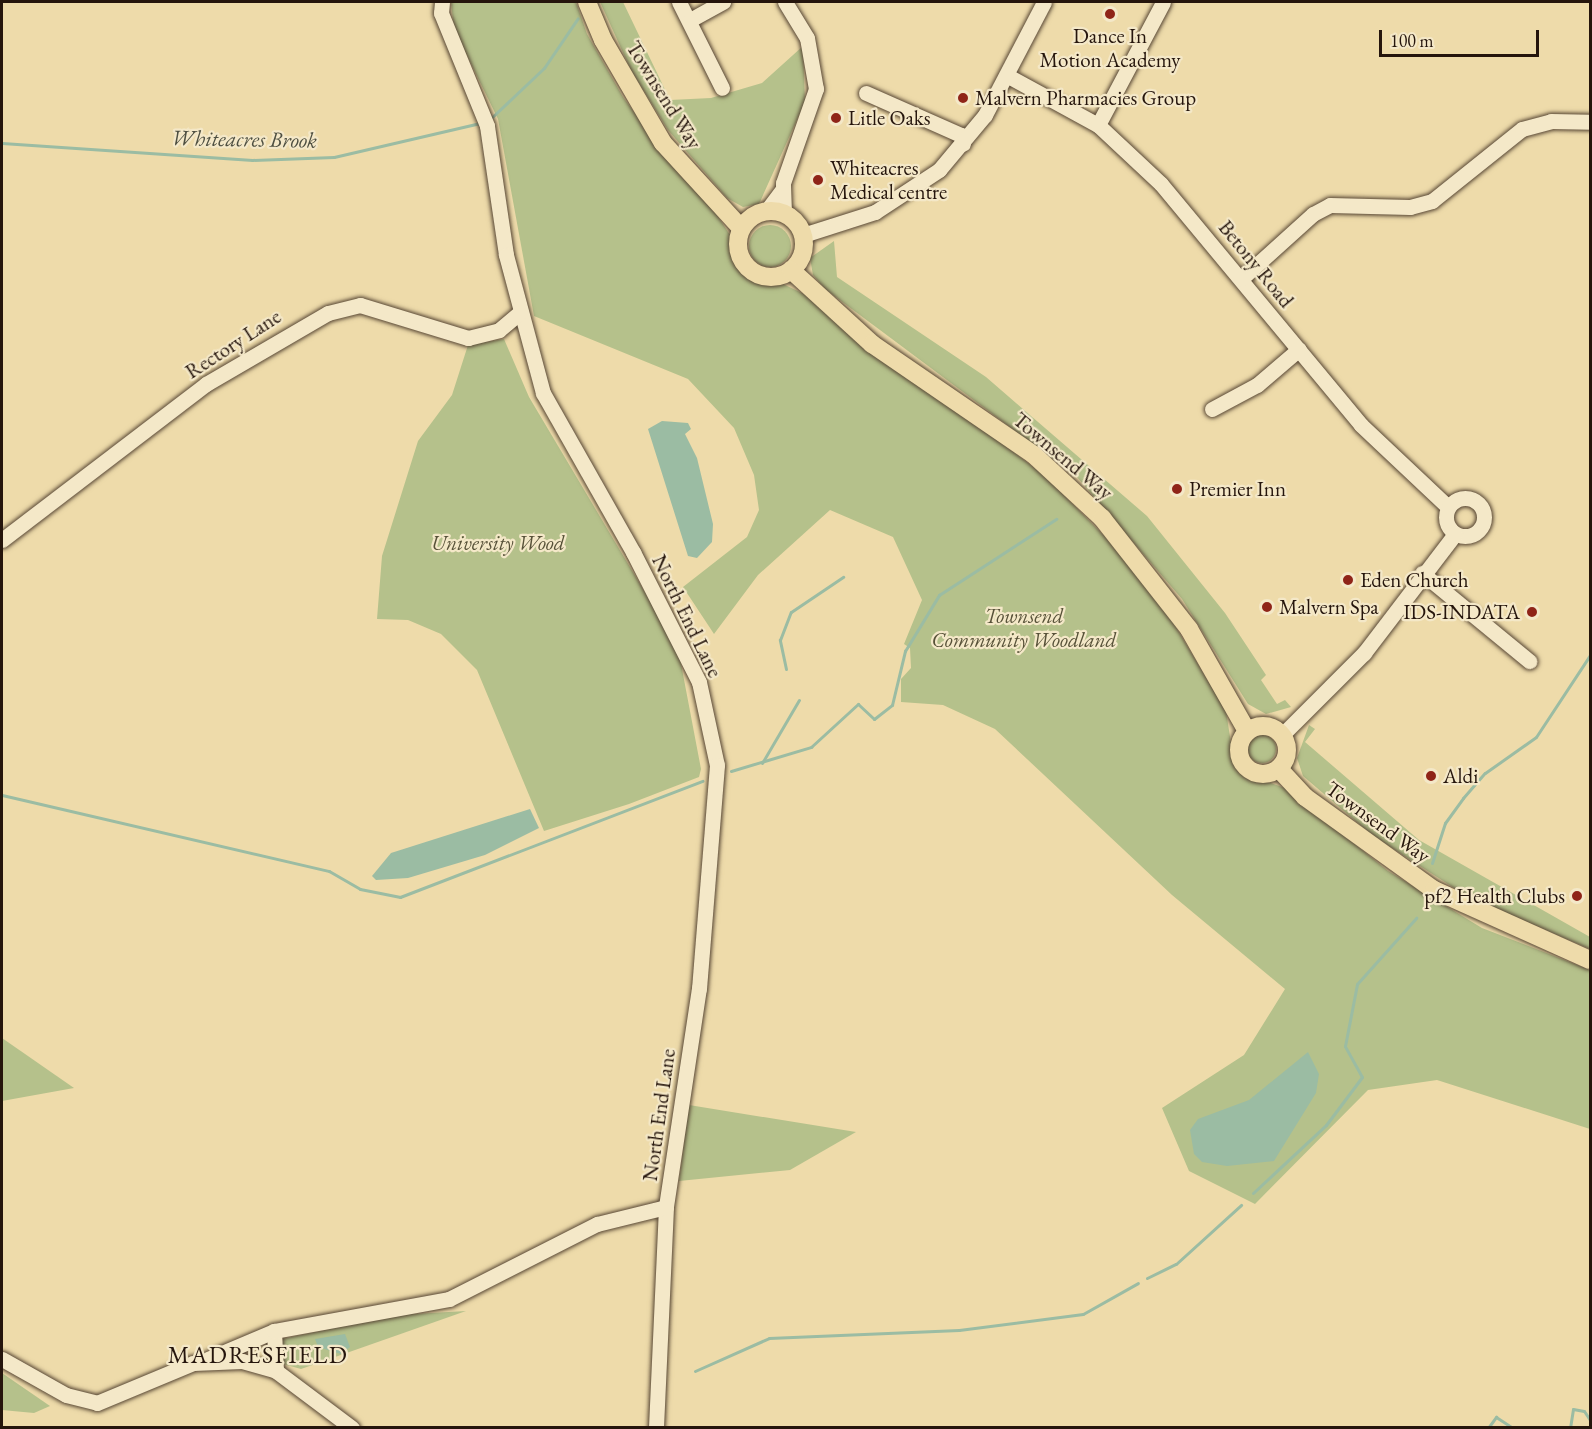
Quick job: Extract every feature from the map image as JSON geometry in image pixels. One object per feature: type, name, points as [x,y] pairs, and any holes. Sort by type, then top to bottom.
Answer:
[{"type":"main road","name":"Townsend Way","points":[[587,2],[603,40],[663,143],[741,228]]},
{"type":"main road","points":[[775,211],[803,235],[802,254],[791,270],[770,277],[749,269],[738,250],[741,228],[775,211]]},
{"type":"main road","name":"Townsend Way","points":[[791,270],[872,344],[1034,455],[1102,518],[1189,629],[1247,731]]},
{"type":"main road","points":[[1264,725],[1283,734],[1288,750],[1279,769],[1258,774],[1241,761],[1238,750],[1247,731],[1264,725]]},
{"type":"main road","name":"Townsend Way","points":[[1279,769],[1305,797],[1434,890],[1590,960]]},
{"type":"street","name":"North End Lane","points":[[442,2],[441,13],[485,122],[519,313],[543,393],[633,552],[699,682],[717,765],[699,988],[666,1206],[656,1428]]},
{"type":"street","points":[[679,2],[690,20],[713,82]]},
{"type":"street","points":[[690,20],[723,2]]},
{"type":"street","points":[[775,211],[816,89],[807,38],[785,2]]},
{"type":"street","points":[[803,235],[874,212],[915,190],[963,144],[1008,76],[1044,2]]},
{"type":"street","points":[[1098,125],[1163,2]]},
{"type":"street","name":"Betony Road","points":[[1008,76],[1098,125],[1185,208],[1361,425],[1449,507]]},
{"type":"street","points":[[866,93],[961,135],[963,144]]},
{"type":"street","points":[[1242,279],[1313,214],[1330,205],[1410,207],[1432,201],[1522,129],[1551,121],[1590,122]]},
{"type":"street","name":"Rectory Lane","points":[[2,540],[206,384],[328,313],[360,305],[468,338],[500,330],[519,313]]},
{"type":"street","points":[[500,330],[526,336]]},
{"type":"street","points":[[1212,409],[1257,385],[1299,349]]},
{"type":"street","points":[[1283,734],[1364,653],[1422,573],[1455,534],[1478,532],[1483,512],[1472,499],[1449,507],[1445,517],[1455,534]]},
{"type":"street","points":[[1422,573],[1529,661]]},
{"type":"street","points":[[2,1359],[66,1395],[97,1403],[274,1331],[449,1299],[597,1224],[666,1206]]},
{"type":"street","points":[[274,1331],[276,1371]]},
{"type":"street","points":[[208,1359],[276,1371],[352,1428]]},
{"type":"green space","name":"Townsend Community Woodland","points":[[451,2],[576,2],[587,34],[623,97],[679,174],[715,212],[730,235],[739,266],[756,281],[783,284],[804,294],[1044,475],[1122,554],[1171,619],[1226,711],[1233,756],[1245,774],[1285,788],[1388,871],[1482,928],[1590,970],[1590,1129],[1437,1080],[1368,1090],[1255,1204],[1189,1171],[1162,1108],[1244,1055],[1285,989],[1172,895],[995,729],[943,705],[901,702],[901,679],[911,668],[910,648],[904,644],[922,600],[893,537],[830,510],[758,575],[714,634],[683,587],[747,537],[759,510],[754,475],[734,428],[688,379],[534,316],[498,119],[454,29]]},
{"type":"green space","points":[[600,2],[623,2],[670,100],[711,98],[762,83],[803,46],[805,102],[759,204],[743,207],[727,198],[668,130],[631,70]]},
{"type":"green space","points":[[770,225],[785,231],[791,246],[785,261],[770,267],[755,261],[749,246],[755,231]]},
{"type":"green space","points":[[834,241],[837,277],[986,377],[1147,516],[1225,613],[1266,675],[1261,680],[1277,704],[1285,700],[1291,707],[1266,714],[1248,704],[1182,599],[1077,477],[825,289],[813,275],[810,258]]},
{"type":"green space","name":"University Wood","points":[[504,339],[529,397],[678,648],[701,769],[699,777],[629,804],[544,831],[477,670],[441,634],[408,620],[377,619],[382,556],[418,441],[452,395],[468,345]]},
{"type":"green space","points":[[1309,725],[1315,729],[1305,742],[1419,840],[1590,937],[1590,949],[1468,897],[1372,835],[1303,776],[1297,758]]},
{"type":"green space","points":[[1262,735],[1272,739],[1276,749],[1272,759],[1262,763],[1252,759],[1248,749],[1252,739]]},
{"type":"green space","points":[[2,1038],[74,1088],[2,1101]]},
{"type":"green space","points":[[689,1105],[856,1132],[790,1170],[679,1181]]},
{"type":"green space","points":[[466,1311],[301,1369],[283,1364],[282,1339],[396,1315]]},
{"type":"green space","points":[[2,1373],[50,1406],[34,1413],[2,1410]]},
{"type":"shaded area","points":[[662,421],[688,423],[691,429],[685,434],[697,458],[713,524],[712,542],[697,558],[688,556],[648,429]]},
{"type":"shaded area","points":[[530,809],[539,828],[485,855],[408,878],[376,880],[372,876],[391,853]]},
{"type":"shaded area","points":[[1308,1052],[1319,1074],[1316,1093],[1274,1161],[1227,1166],[1202,1162],[1194,1154],[1190,1130],[1198,1119],[1249,1100]]},
{"type":"shaded area","points":[[345,1334],[350,1347],[341,1354],[318,1347],[315,1339]]},
{"type":"waterway","name":"Whiteacres Brook","points":[[489,120],[544,68],[578,18]]},
{"type":"waterway","name":"Whiteacres Brook","points":[[2,143],[252,160],[334,157],[480,123]]},
{"type":"waterway","points":[[731,771],[811,747],[858,704],[874,719],[892,705],[905,651],[939,595],[1056,519]]},
{"type":"waterway","points":[[786,669],[780,640],[791,612],[843,577]]},
{"type":"waterway","points":[[1432,863],[1445,823],[1463,798],[1485,773],[1536,737],[1590,655]]},
{"type":"waterway","points":[[762,763],[799,700]]},
{"type":"waterway","points":[[2,795],[329,871],[360,889],[400,897],[702,781]]},
{"type":"waterway","points":[[1253,1193],[1326,1125],[1362,1077],[1345,1046],[1357,984],[1416,918]]},
{"type":"waterway","points":[[1147,1278],[1176,1264],[1241,1205]]},
{"type":"waterway","points":[[695,1371],[769,1338],[959,1330],[1083,1314],[1138,1283]]},
{"type":"waterway","points":[[1570,1428],[1573,1409],[1584,1411],[1590,1420]]},
{"type":"waterway","points":[[1488,1428],[1496,1417],[1513,1428]]},
{"type":"waterway","points":[[1546,1428],[1553,1428]]},
{"type":"place","name":"Dance In Motion Academy","points":[[1110,14]]},
{"type":"place","name":"Malvern Pharmacies Group","points":[[963,98]]},
{"type":"place","name":"Litle Oaks","points":[[836,118]]},
{"type":"place","name":"Whiteacres Medical centre","points":[[818,180]]},
{"type":"place","name":"Premier Inn","points":[[1177,489]]},
{"type":"place","name":"Eden Church","points":[[1348,580]]},
{"type":"place","name":"Malvern Spa","points":[[1267,607]]},
{"type":"place","name":"IDS-INDATA","points":[[1532,612]]},
{"type":"place","name":"Aldi","points":[[1431,776]]},
{"type":"place","name":"pf2 Health Clubs","points":[[1577,896]]},
{"type":"district","name":"MADRESFIELD","points":[[258,1355]]}]
